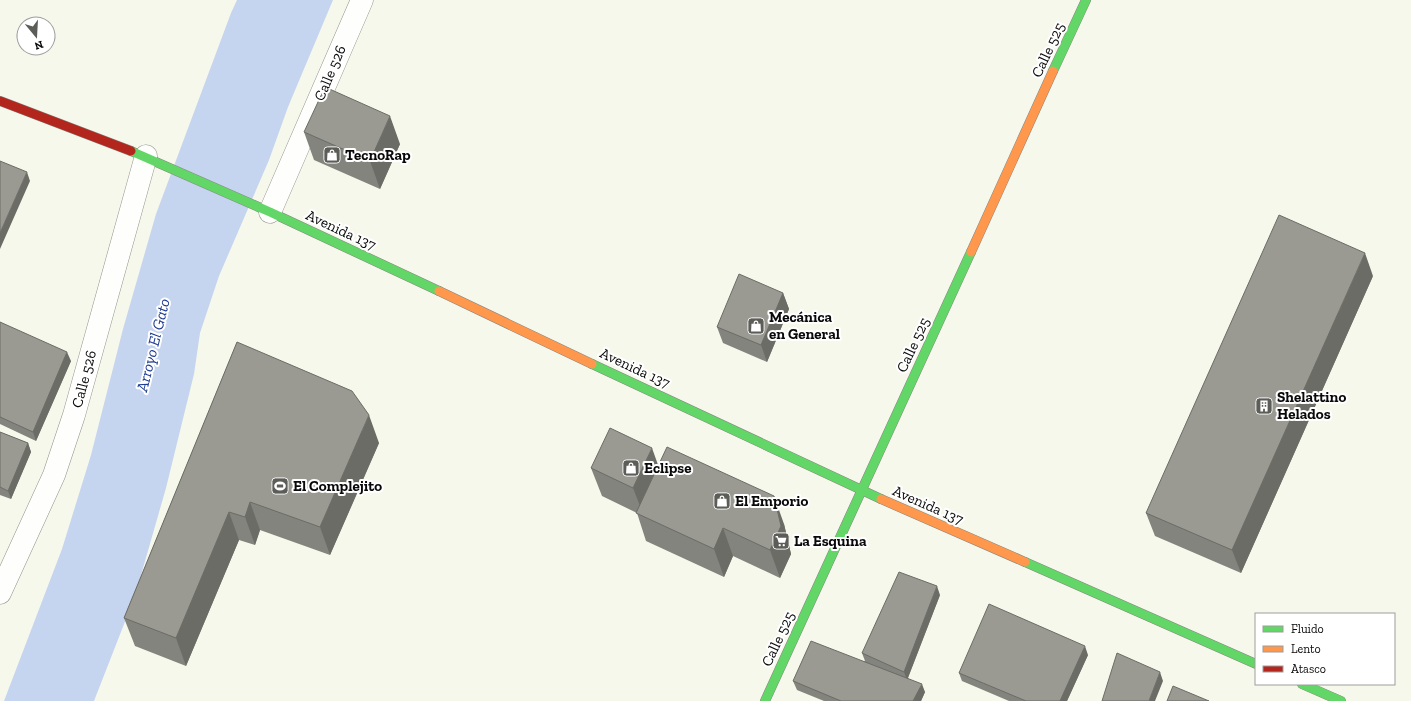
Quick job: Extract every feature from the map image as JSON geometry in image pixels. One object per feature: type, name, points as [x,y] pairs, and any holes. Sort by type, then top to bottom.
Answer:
[{"type":"street","name":"Calle 526","points":[[270,212],[362,0]]},
{"type":"street","name":"Calle 525","points":[[765,701],[1086,0]]},
{"type":"street","name":"Avenida 137","points":[[0,102],[146,156],[270,212],[862,491],[1255,664]]},
{"type":"street","name":"Calle 526","points":[[0,593],[54,476],[74,414],[146,156]]},
{"type":"street","points":[[1304,685],[1341,701]]},
{"type":"water","name":"Arroyo El Gato","points":[[237,0],[333,0],[288,107],[269,160],[219,276],[200,333],[194,374],[166,488],[135,596],[94,701],[4,701],[62,549],[91,455],[123,329],[156,214]]},
{"type":"building","points":[[325,87],[390,116],[370,161],[304,132]]},
{"type":"building","points":[[0,161],[27,172],[0,233]]},
{"type":"building","name":"Shelattino Helados","points":[[1279,215],[1365,253],[1232,550],[1146,513]]},
{"type":"building","points":[[739,274],[783,293],[761,345],[717,327]]},
{"type":"building","points":[[0,322],[67,352],[33,432],[0,417]]},
{"type":"building","name":"El Complejito","points":[[237,342],[352,391],[369,415],[320,527],[250,502],[245,517],[229,512],[176,638],[124,618]]},
{"type":"building","points":[[610,428],[652,448],[633,488],[591,468]]},
{"type":"building","points":[[0,432],[28,443],[8,491],[0,487]]},
{"type":"building","points":[[667,447],[774,496],[781,526],[770,550],[723,528],[714,549],[636,513]]},
{"type":"building","points":[[899,572],[937,586],[904,672],[862,653]]},
{"type":"building","points":[[989,604],[1085,646],[1060,701],[1026,701],[959,673]]},
{"type":"building","points":[[811,641],[922,684],[913,701],[841,701],[793,681]]},
{"type":"building","points":[[1117,653],[1160,672],[1149,701],[1102,701]]},
{"type":"building","points":[[1173,686],[1209,701],[1167,701]]},
{"type":"traffic: fast","points":[[1053,71],[1086,0]]},
{"type":"traffic: fast","points":[[131,151],[270,212],[439,291]]},
{"type":"traffic: fast","points":[[765,701],[971,252]]},
{"type":"traffic: fast","points":[[592,364],[881,499]]},
{"type":"traffic: fast","points":[[1025,562],[1255,664]]},
{"type":"traffic: fast","points":[[1304,685],[1341,701]]},
{"type":"traffic: slow","points":[[971,252],[1053,71]]},
{"type":"traffic: slow","points":[[439,291],[592,364]]},
{"type":"traffic: slow","points":[[881,499],[1025,562]]},
{"type":"traffic: jam","points":[[0,101],[131,151]]},
{"type":"place","name":"TecnoRap","points":[[332,155]]},
{"type":"place","name":"Mecánica en General","points":[[756,326]]},
{"type":"place","name":"Shelattino Helados","points":[[1264,406]]},
{"type":"place","name":"Eclipse","points":[[631,468]]},
{"type":"place","name":"El Complejito","points":[[280,486]]},
{"type":"place","name":"El Emporio","points":[[722,501]]},
{"type":"place","name":"La Esquina","points":[[781,541]]}]
